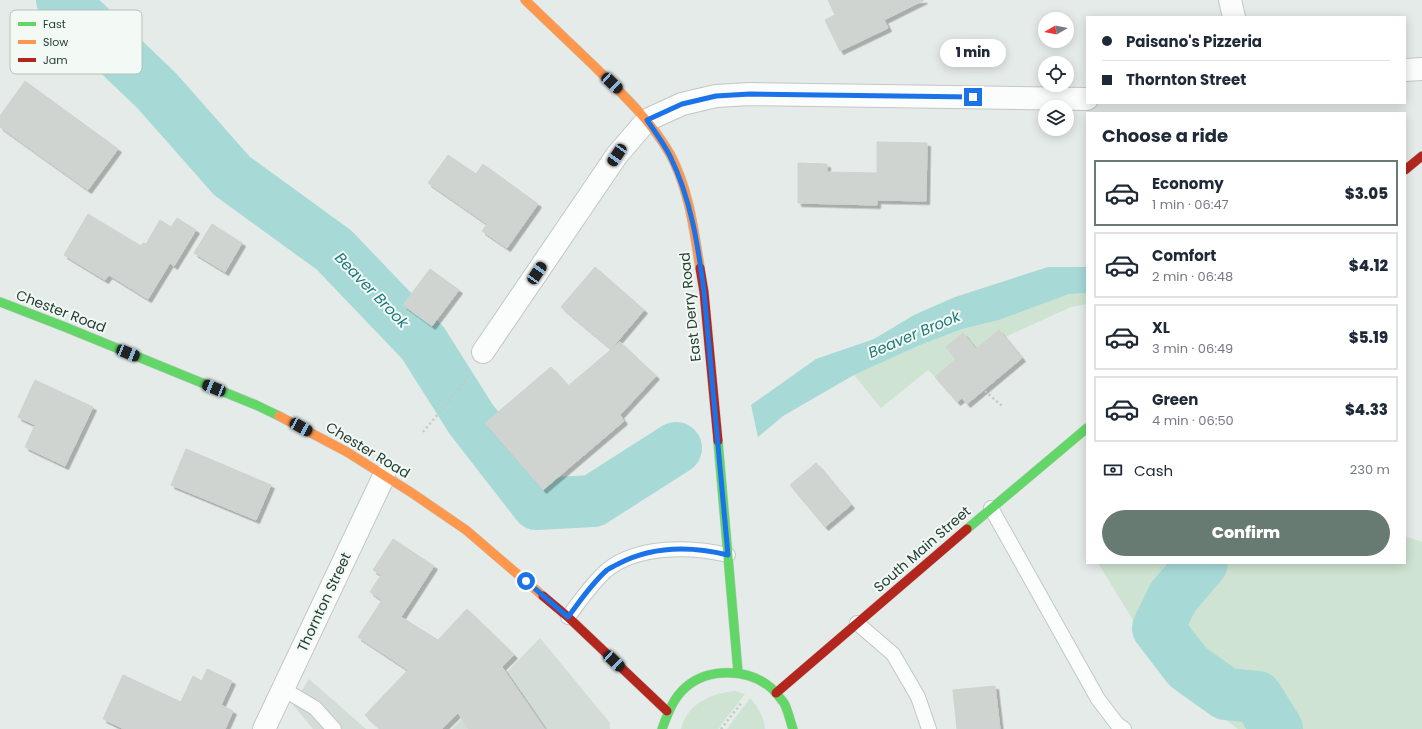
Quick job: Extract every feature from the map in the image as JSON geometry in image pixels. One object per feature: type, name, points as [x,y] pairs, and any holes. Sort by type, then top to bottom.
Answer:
[{"type":"main road","name":"East Derry Road","points":[[525,0],[623,94],[647,120],[670,155],[682,184],[693,220],[704,292],[738,672]]},
{"type":"main road","points":[[1406,169],[1422,156]]},
{"type":"main road","name":"Chester Road","points":[[0,302],[65,327],[256,406],[301,427],[347,452],[466,530],[568,617],[667,711]]},
{"type":"main road","name":"South Main Street","points":[[776,693],[991,508],[1086,429]]},
{"type":"main road","points":[[662,729],[667,711],[679,693],[696,680],[716,673],[738,672],[748,675],[768,685],[776,693],[789,712],[793,729]]},
{"type":"street","points":[[1230,0],[1234,16]]},
{"type":"street","points":[[1406,70],[1422,69]]},
{"type":"street","points":[[483,352],[617,155],[647,120],[682,104],[716,96],[750,94],[1086,99]]},
{"type":"street","name":"Thornton Street","points":[[264,729],[384,476]]},
{"type":"lane","points":[[991,508],[1098,699],[1117,724],[1124,729]]},
{"type":"lane","points":[[568,617],[593,585],[608,570],[629,558],[655,551],[685,548],[708,550],[728,555]]},
{"type":"lane","points":[[857,623],[893,654],[918,697],[929,729]]},
{"type":"lane","points":[[283,689],[316,708],[334,729]]},
{"type":"path","points":[[423,432],[463,384]]},
{"type":"path","points":[[985,392],[1002,406]]},
{"type":"path","points":[[721,729],[745,698]]},
{"type":"shaded area","points":[[540,638],[610,723],[610,729],[452,729]]},
{"type":"shaded area","points":[[309,679],[366,729],[313,729],[293,705]]},
{"type":"green space","points":[[1086,293],[1086,304],[1071,307],[1005,337],[999,330],[976,349],[963,333],[946,347],[956,359],[935,377],[928,370],[881,408],[854,375],[920,345],[962,329],[999,320],[1069,294]]},
{"type":"green space","points":[[1406,536],[1422,542],[1422,729],[1238,729],[1166,674],[1099,564],[1406,564]]},
{"type":"green space","points":[[735,691],[745,694],[718,729],[681,729],[684,720],[689,713],[701,701],[717,694]]},
{"type":"green space","points":[[750,698],[760,712],[765,729],[727,729]]},
{"type":"water","points":[[1048,267],[1086,267],[1086,293],[1069,294],[999,320],[962,329],[920,345],[854,375],[783,416],[758,437],[751,405],[816,359],[874,339],[914,315],[955,297]]},
{"type":"building","points":[[828,0],[924,0],[884,20],[888,28],[840,51],[825,20],[835,15]]},
{"type":"building","points":[[25,81],[118,149],[88,190],[0,127],[0,116]]},
{"type":"building","points":[[877,142],[927,143],[926,201],[877,200],[877,205],[798,203],[798,163],[827,164],[827,172],[877,173]]},
{"type":"building","points":[[448,155],[476,174],[483,164],[538,204],[507,248],[482,231],[487,224],[428,183]]},
{"type":"building","points":[[88,214],[141,246],[143,243],[146,244],[160,220],[171,227],[177,218],[196,230],[174,266],[170,263],[148,299],[109,275],[105,280],[64,255]]},
{"type":"building","points":[[212,224],[242,243],[225,272],[194,253]]},
{"type":"building","points":[[595,267],[644,310],[611,349],[561,307]]},
{"type":"building","points":[[430,269],[459,290],[432,326],[403,305]]},
{"type":"building","points":[[999,330],[1022,358],[967,404],[962,398],[957,402],[935,377],[956,359],[946,347],[963,333],[976,349]]},
{"type":"building","points":[[620,342],[656,376],[620,415],[624,421],[543,490],[485,423],[551,367],[568,386]]},
{"type":"building","points":[[35,380],[93,407],[65,466],[25,447],[35,425],[18,417]]},
{"type":"building","points":[[186,449],[271,485],[256,520],[171,485]]},
{"type":"building","points":[[816,463],[851,505],[825,527],[790,485]]},
{"type":"building","points":[[393,539],[434,566],[401,617],[438,640],[467,609],[514,655],[502,667],[545,729],[469,729],[458,713],[442,729],[380,729],[365,715],[408,670],[358,637],[382,600],[370,592],[381,575],[373,570]]},
{"type":"building","points":[[207,669],[232,681],[221,705],[233,711],[225,729],[124,729],[103,719],[123,675],[181,702],[193,676],[202,681]]},
{"type":"building","points":[[995,686],[1000,729],[957,729],[953,690]]},
{"type":"waterway","name":"Beaver Brook","points":[[62,0],[72,10]]},
{"type":"waterway","name":"Beaver Brook","points":[[139,74],[157,91],[232,176],[334,250],[423,343],[471,419],[537,504],[593,501],[676,448]]},
{"type":"waterway","name":"Beaver Brook","points":[[1201,564],[1173,597],[1158,628],[1188,667],[1226,694],[1257,697],[1277,729]]},
{"type":"traffic: fast","points":[[0,302],[256,405],[279,416]]},
{"type":"traffic: fast","points":[[967,529],[1086,429]]},
{"type":"traffic: fast","points":[[718,441],[738,672]]},
{"type":"traffic: fast","points":[[662,729],[674,701],[681,691],[705,676],[728,673],[750,676],[770,687],[784,703],[793,729]]},
{"type":"traffic: slow","points":[[525,0],[624,96],[662,141],[670,154],[682,181],[693,224],[700,268]]},
{"type":"traffic: slow","points":[[279,416],[347,452],[412,493],[466,530],[543,596]]},
{"type":"traffic: jam","points":[[1406,169],[1422,156]]},
{"type":"traffic: jam","points":[[700,268],[704,292],[718,441]]},
{"type":"traffic: jam","points":[[776,693],[967,529]]},
{"type":"traffic: jam","points":[[543,596],[568,617],[667,711]]},
{"type":"route","points":[[526,581],[568,617],[593,585],[608,570],[629,558],[655,551],[685,548],[708,550],[728,555],[704,292],[693,220],[682,184],[670,155],[647,120],[682,104],[716,96],[750,94],[973,97]]}]
